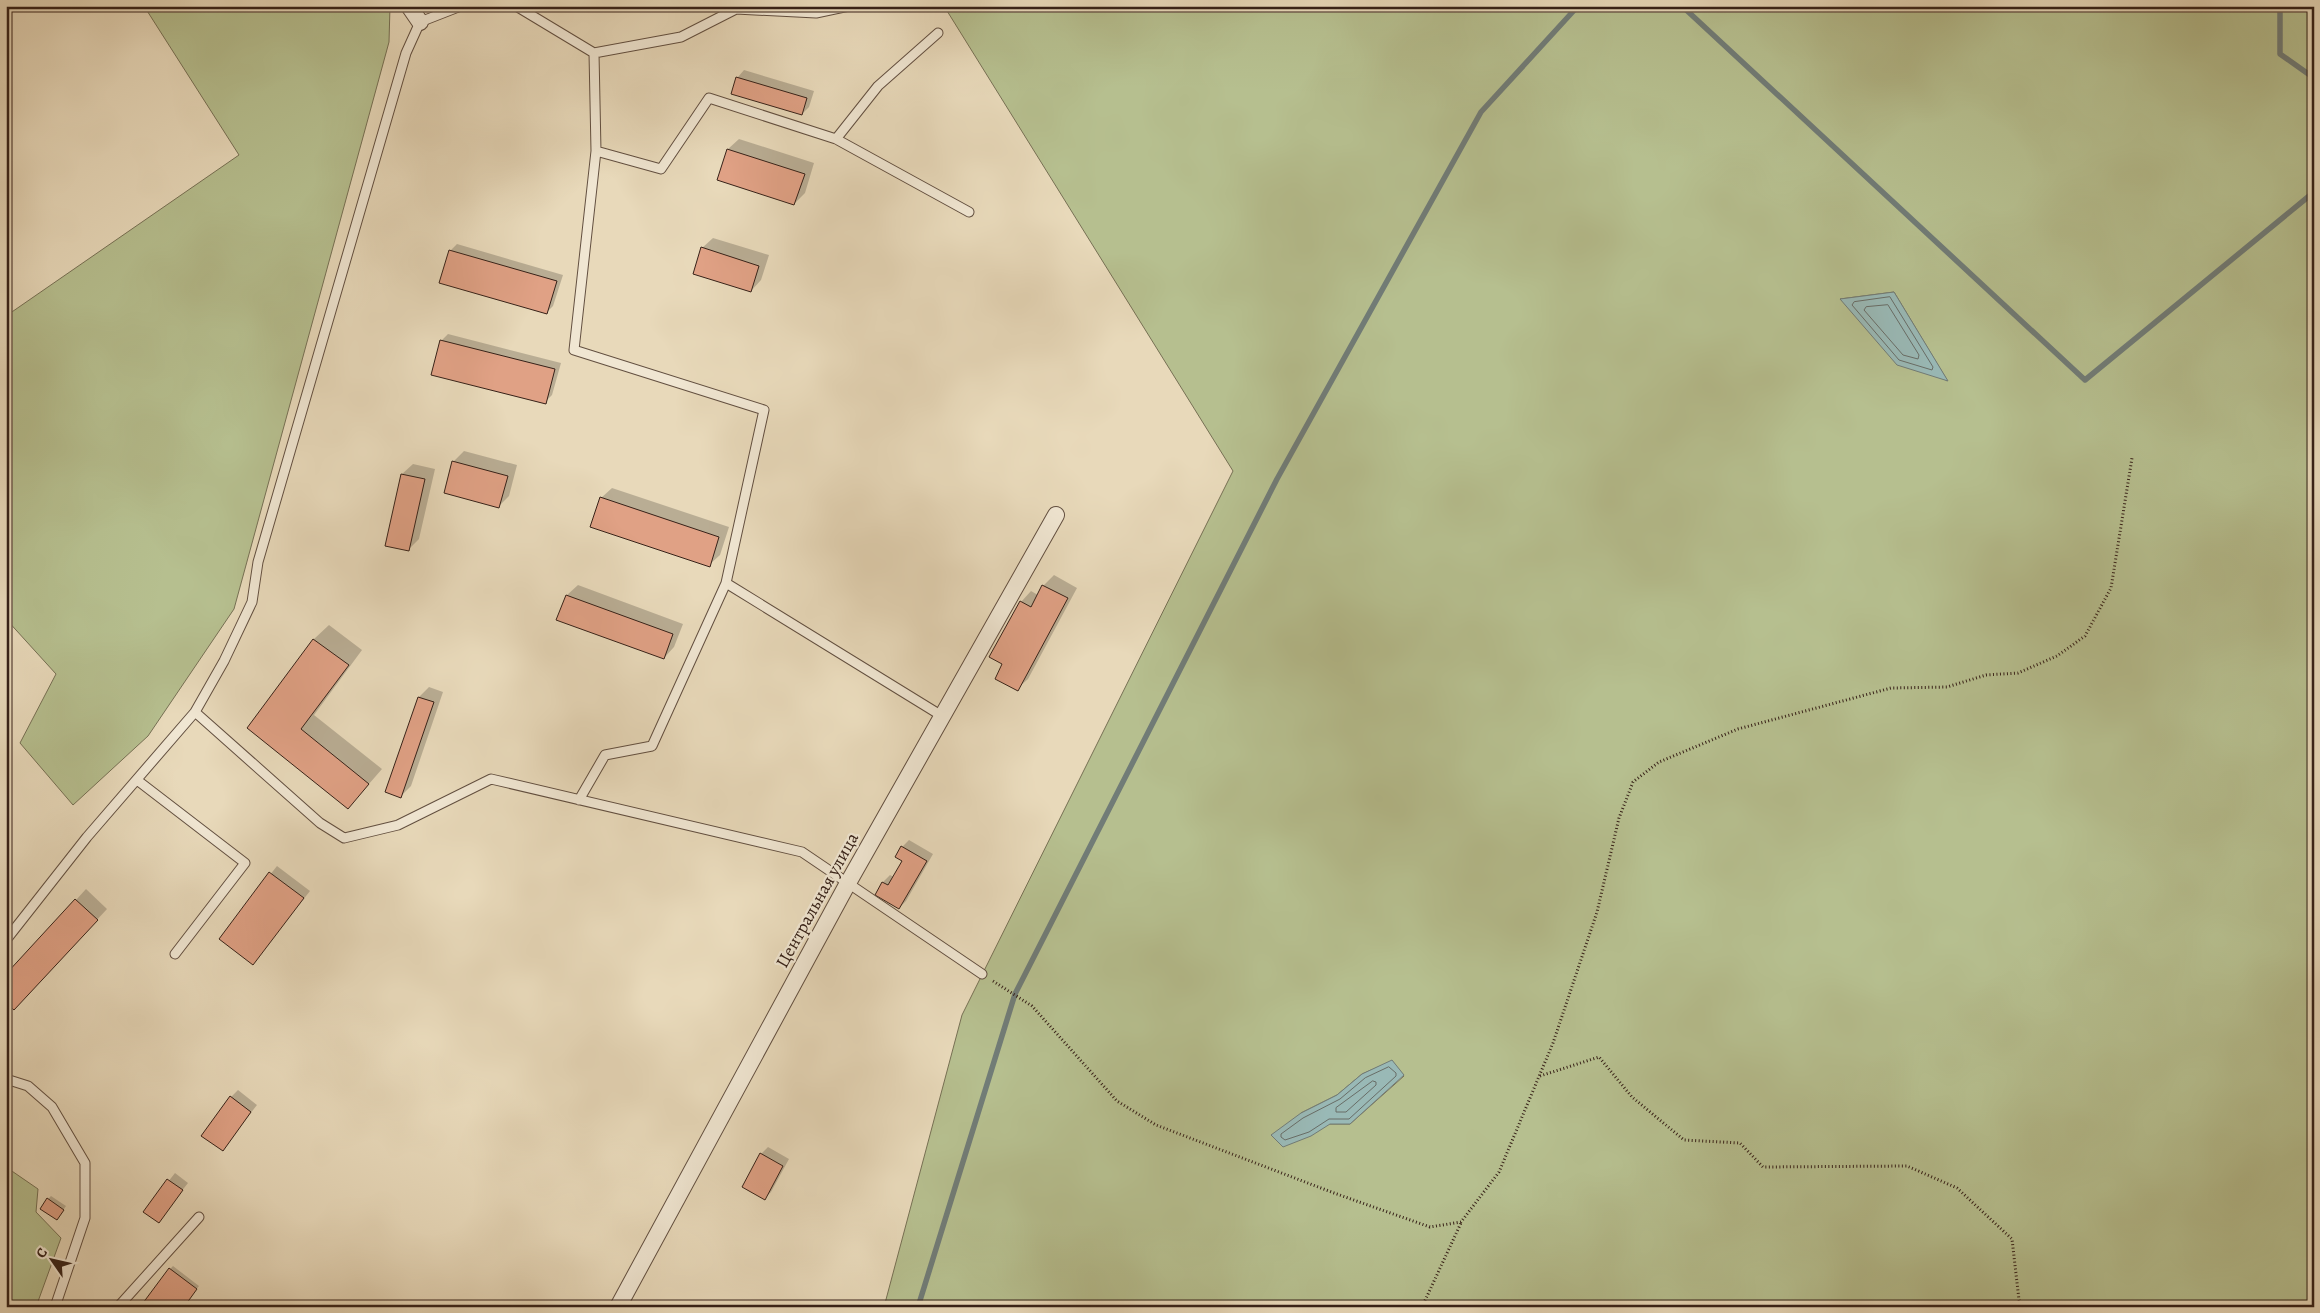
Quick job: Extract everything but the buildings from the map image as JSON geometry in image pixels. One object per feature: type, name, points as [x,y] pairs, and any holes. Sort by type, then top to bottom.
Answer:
[{"type":"street","points":[[409,6],[420,22]]},
{"type":"street","name":"Центральная улица","points":[[618,1307],[848,884],[1056,515]]},
{"type":"lane","points":[[6,940],[88,837],[195,712],[224,661],[252,602],[258,562],[406,53],[420,22],[461,6]]},
{"type":"lane","points":[[516,6],[594,53],[681,37],[736,9],[816,13],[849,6]]},
{"type":"lane","points":[[836,139],[878,86],[938,33]]},
{"type":"lane","points":[[579,800],[605,755],[652,746],[726,583],[764,410],[574,350],[596,151],[594,53]]},
{"type":"lane","points":[[596,151],[661,169],[709,98],[836,139],[970,212]]},
{"type":"lane","points":[[726,583],[942,716]]},
{"type":"lane","points":[[195,712],[320,823],[344,838],[398,825],[491,779],[802,852],[982,974]]},
{"type":"lane","points":[[137,780],[245,863],[175,954]]},
{"type":"lane","points":[[6,1079],[28,1086],[52,1108],[85,1164],[85,1218],[55,1307]]},
{"type":"lane","points":[[118,1307],[199,1218]]},
{"type":"path","points":[[1422,1307],[1461,1222],[1499,1172],[1553,1043],[1597,912],[1619,818],[1633,782],[1659,762],[1738,729],[1891,688],[1947,687],[1986,675],[2018,673],[2057,656],[2085,636],[2111,588],[2132,458]]},
{"type":"path","points":[[982,974],[1032,1006],[1116,1101],[1156,1125],[1334,1193],[1430,1227],[1461,1222]]},
{"type":"path","points":[[1539,1076],[1599,1057],[1632,1097],[1684,1140],[1740,1143],[1763,1167],[1906,1166],[1957,1188],[2012,1239],[2019,1300],[2024,1307]]},
{"type":"green space","points":[[144,6],[390,6],[389,42],[234,609],[148,736],[73,805],[20,743],[56,674],[6,619],[6,316],[239,155]]},
{"type":"green space","points":[[944,6],[2314,6],[2314,1307],[884,1307],[962,1015],[1233,471]],"holes":[[[1894,292],[1947,380],[1947,381],[1840,299]],[[1392,1061],[1404,1076],[1350,1124],[1330,1124],[1301,1113],[1337,1095],[1362,1074]]]},
{"type":"green space","points":[[6,1167],[38,1189],[36,1212],[61,1238],[36,1307],[6,1307]]},
{"type":"water","points":[[1894,292],[1948,381],[1897,365],[1840,299]]},
{"type":"water","points":[[1392,1060],[1404,1075],[1350,1124],[1330,1124],[1311,1136],[1283,1147],[1271,1135],[1301,1113],[1337,1095],[1362,1074]]},
{"type":"waterway","points":[[918,1307],[1015,994],[1277,479],[1481,112],[1578,6]]},
{"type":"waterway","points":[[1682,6],[2085,380],[2314,192]]},
{"type":"waterway","points":[[2280,6],[2280,54],[2314,78]]}]
